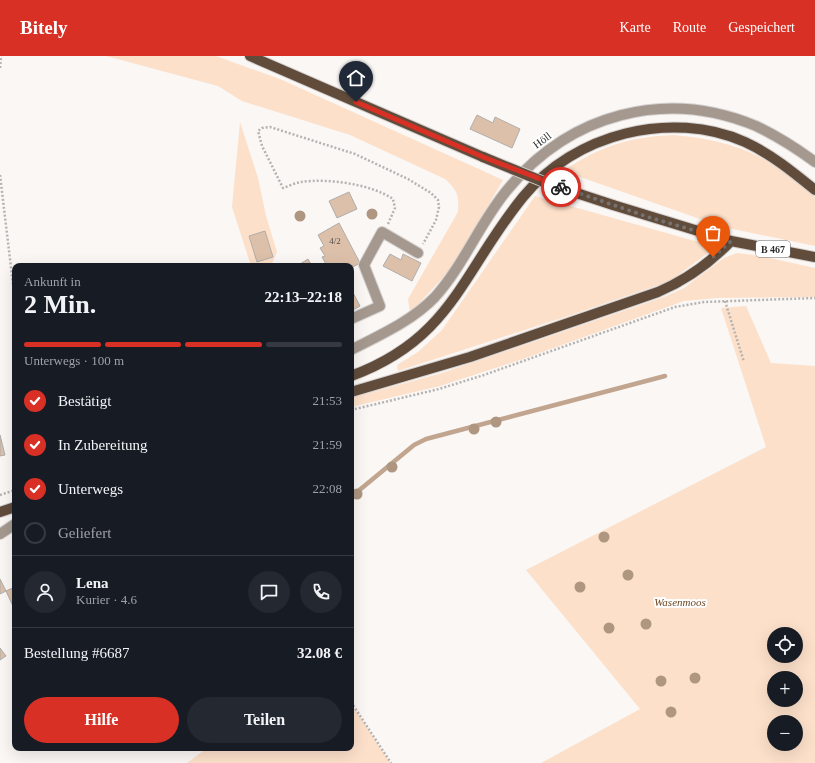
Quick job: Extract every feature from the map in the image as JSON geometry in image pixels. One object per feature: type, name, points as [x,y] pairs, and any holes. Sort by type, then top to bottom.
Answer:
[{"type":"main road","name":"B 467","points":[[250,56],[549,184],[613,206],[731,241],[815,258]]},
{"type":"main road","points":[[354,375],[374,368],[399,354],[425,333],[441,317],[458,295],[503,224],[533,185],[558,165],[578,152],[602,141],[635,131],[657,128],[691,128],[714,132],[745,142],[762,151],[815,190]]},
{"type":"main road","points":[[354,391],[462,359],[658,292],[681,282],[701,268],[731,241]]},
{"type":"main road","points":[[0,512],[12,510]]},
{"type":"street","name":"Höll","points":[[354,348],[407,320],[426,305],[447,282],[494,208],[520,174],[546,151],[594,123],[626,113],[649,110],[681,109],[718,114],[755,126],[772,134],[791,144],[815,162]]},
{"type":"street","points":[[354,318],[380,306],[364,265],[382,232],[418,253]]},
{"type":"street","points":[[0,534],[12,526]]},
{"type":"path","points":[[0,68],[1,56]]},
{"type":"path","points":[[382,232],[393,216],[395,208],[392,199],[384,193],[373,189],[324,181],[300,182],[283,188],[262,146],[258,131],[262,128],[270,127],[355,154],[408,179],[431,193],[438,200],[438,214],[418,253]]},
{"type":"path","points":[[0,175],[12,276]]},
{"type":"path","points":[[354,409],[439,389],[484,375],[675,307],[725,301],[815,298]]},
{"type":"path","points":[[725,301],[744,362]]},
{"type":"path","points":[[0,496],[12,491]]},
{"type":"path","points":[[354,707],[391,763]]},
{"type":"green space","points":[[106,56],[216,56],[280,79],[503,180],[452,268],[410,313],[408,299],[458,212],[457,194],[453,187],[445,179],[350,135],[242,101],[218,86]]},
{"type":"green space","points":[[240,122],[258,178],[266,216],[277,252],[272,263],[250,263],[232,207]]},
{"type":"green space","points":[[674,135],[712,140],[740,148],[758,156],[799,184],[815,197],[815,246],[723,227],[563,171],[590,155],[616,144],[643,138]]},
{"type":"green space","points":[[535,196],[716,247],[670,281],[398,371],[397,365],[418,352],[442,330]]},
{"type":"green space","points":[[737,253],[761,256],[815,268],[815,297],[717,298],[684,301],[523,359],[440,386],[354,406],[354,397],[442,373],[664,297],[684,288],[724,258]]},
{"type":"green space","name":"Wasenmoos","points":[[746,306],[771,363],[815,366],[815,763],[541,763],[640,709],[526,570],[766,447],[721,308]]},
{"type":"green space","points":[[354,708],[390,763],[187,763],[203,751],[354,751]]},
{"type":"building","points":[[477,115],[493,123],[495,117],[520,129],[512,148],[470,129]]},
{"type":"building","points":[[349,192],[357,209],[337,218],[329,201]]},
{"type":"building","points":[[339,223],[360,263],[354,266],[354,263],[325,263],[322,257],[325,256],[320,248],[324,246],[318,235]]},
{"type":"building","points":[[265,231],[273,257],[257,262],[249,236]]},
{"type":"building","points":[[390,254],[401,260],[403,254],[421,263],[412,281],[383,266]]},
{"type":"building","points":[[308,259],[310,263],[302,263]]},
{"type":"building","points":[[354,295],[360,306],[354,309]]},
{"type":"building","points":[[0,435],[5,455],[0,456]]},
{"type":"building","points":[[0,579],[6,591],[0,594]]},
{"type":"building","points":[[12,588],[12,604],[6,591]]},
{"type":"building","points":[[0,648],[6,656],[0,660]]},
{"type":"waterway","points":[[354,495],[414,445],[426,439],[665,376]]},
{"type":"way so far","points":[[561,187],[651,218],[731,241],[713,257]]},
{"type":"route","points":[[356,102],[483,157],[549,184],[561,187]]}]
